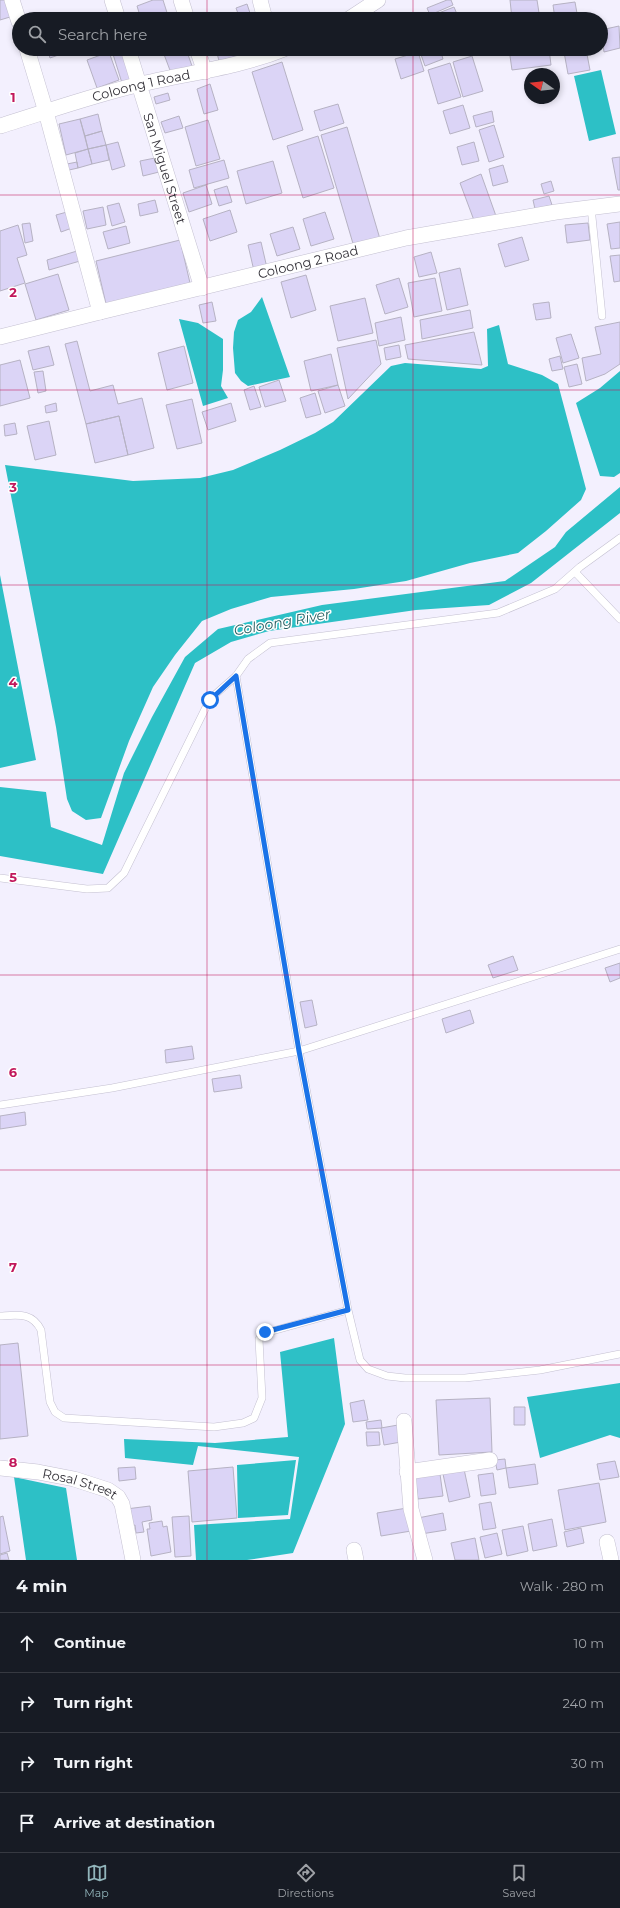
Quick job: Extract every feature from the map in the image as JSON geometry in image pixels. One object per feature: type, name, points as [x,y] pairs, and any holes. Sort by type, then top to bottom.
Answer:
[{"type":"street","points":[[12,0],[16,12]]},
{"type":"street","points":[[112,0],[116,12]]},
{"type":"street","points":[[181,0],[185,12]]},
{"type":"street","points":[[260,0],[263,12]]},
{"type":"street","points":[[359,12],[378,0]]},
{"type":"street","points":[[29,56],[46,112],[100,312]]},
{"type":"street","name":"San Miguel Street","points":[[130,56],[202,288]]},
{"type":"street","points":[[199,56],[205,72]]},
{"type":"street","name":"Coloong 1 Road","points":[[0,126],[89,97],[138,84],[205,72],[257,56]]},
{"type":"street","name":"Coloong 2 Road","points":[[0,337],[406,238],[556,212],[620,204]]},
{"type":"street","points":[[404,1421],[411,1509],[424,1560]]},
{"type":"street","points":[[407,1472],[490,1460]]},
{"type":"street","name":"Rosal Street","points":[[0,1468],[38,1472],[74,1479],[108,1490],[118,1497],[122,1504],[133,1560]]},
{"type":"street","points":[[607,1542],[611,1560]]},
{"type":"lane","points":[[591,207],[602,316]]},
{"type":"lane","points":[[0,878],[87,889],[108,888],[124,873],[210,700],[236,676],[248,660],[270,643],[498,613],[555,589],[620,538]]},
{"type":"lane","points":[[575,572],[620,619]]},
{"type":"lane","points":[[236,676],[299,1051],[348,1310],[360,1360],[368,1369],[387,1376],[405,1378],[465,1378],[540,1370],[620,1354]]},
{"type":"lane","points":[[0,1105],[112,1088],[299,1051],[620,949]]},
{"type":"lane","points":[[0,1316],[28,1316],[37,1322],[41,1330],[50,1402],[55,1412],[64,1418],[214,1427],[243,1423],[254,1418],[262,1398],[259,1339],[265,1332],[348,1310]]},
{"type":"water","points":[[601,70],[616,134],[589,141],[574,76]]},
{"type":"water","points":[[262,297],[290,377],[248,386],[241,381],[235,373],[233,348],[234,332],[238,320],[251,312]]},
{"type":"water","points":[[179,319],[198,323],[223,339],[223,370],[221,386],[228,398],[203,406]]},
{"type":"water","points":[[499,325],[508,364],[542,375],[558,384],[586,489],[581,500],[518,553],[470,563],[406,581],[354,589],[271,597],[231,609],[202,621],[175,655],[153,687],[129,741],[101,818],[86,820],[72,811],[67,799],[56,727],[5,465],[133,481],[200,478],[233,470],[280,450],[315,433],[333,422],[391,366],[405,363],[481,369],[488,366],[487,329]]},
{"type":"water","points":[[620,371],[620,473],[614,477],[600,476],[576,403],[600,388]]},
{"type":"water","name":"Coloong River","points":[[620,487],[620,513],[531,583],[489,605],[416,610],[269,631],[231,642],[195,663],[103,874],[0,856],[0,787],[46,792],[51,827],[102,845],[124,773],[152,717],[185,657],[218,629],[322,605],[505,581],[555,547],[566,532]]},
{"type":"water","points":[[0,575],[36,760],[0,768]]},
{"type":"water","points":[[334,1338],[345,1424],[293,1553],[247,1560],[196,1560],[194,1525],[290,1519],[299,1457],[198,1446],[193,1465],[125,1458],[124,1439],[215,1443],[288,1437],[280,1352]]},
{"type":"water","points":[[620,1383],[620,1438],[610,1435],[540,1458],[527,1397]]},
{"type":"water","points":[[296,1460],[288,1515],[238,1518],[237,1465]]},
{"type":"water","points":[[14,1477],[66,1488],[77,1560],[26,1560]]},
{"type":"building","points":[[0,0],[6,0],[10,17],[0,20]]},
{"type":"building","points":[[153,0],[163,0],[167,12],[139,12],[137,6]]},
{"type":"building","points":[[447,0],[451,0],[453,5],[437,12],[429,12],[427,8]]},
{"type":"building","points":[[510,0],[537,0],[539,12],[511,12]]},
{"type":"building","points":[[575,2],[577,12],[554,12],[553,5]]},
{"type":"building","points":[[247,4],[250,12],[237,12],[236,8]]},
{"type":"building","points":[[454,7],[456,12],[441,12]]},
{"type":"building","points":[[619,26],[620,48],[608,51],[608,28]]},
{"type":"building","points":[[98,56],[110,56],[119,80],[97,88],[87,60]]},
{"type":"building","points":[[114,56],[128,56],[136,79],[122,83]]},
{"type":"building","points":[[165,56],[188,56],[192,66],[171,73]]},
{"type":"building","points":[[218,56],[238,56],[219,61]]},
{"type":"building","points":[[405,56],[419,56],[424,71],[401,79],[395,59]]},
{"type":"building","points":[[421,56],[442,56],[443,59],[425,66]]},
{"type":"building","points":[[472,56],[483,91],[463,97],[453,62]]},
{"type":"building","points":[[510,56],[550,56],[551,65],[512,70]]},
{"type":"building","points":[[565,56],[587,56],[590,70],[568,74]]},
{"type":"building","points":[[282,62],[303,130],[273,140],[252,72]]},
{"type":"building","points":[[450,63],[461,97],[438,104],[428,70]]},
{"type":"building","points":[[210,84],[218,110],[204,114],[197,89]]},
{"type":"building","points":[[168,93],[170,100],[156,104],[154,97]]},
{"type":"building","points":[[338,104],[344,123],[320,131],[314,111]]},
{"type":"building","points":[[463,105],[470,128],[450,134],[443,111]]},
{"type":"building","points":[[492,111],[494,122],[476,127],[473,116]]},
{"type":"building","points":[[98,114],[102,131],[85,136],[80,119]]},
{"type":"building","points":[[179,116],[183,128],[165,133],[161,122]]},
{"type":"building","points":[[80,119],[88,149],[66,155],[59,124]]},
{"type":"building","points":[[208,120],[220,159],[196,166],[185,127]]},
{"type":"building","points":[[494,125],[504,157],[489,162],[479,130]]},
{"type":"building","points":[[347,127],[380,239],[354,247],[321,135]]},
{"type":"building","points":[[102,131],[106,145],[88,149],[85,136]]},
{"type":"building","points":[[318,136],[334,188],[303,198],[287,146]]},
{"type":"building","points":[[118,142],[125,166],[112,170],[106,145]]},
{"type":"building","points":[[474,142],[479,161],[462,165],[457,147]]},
{"type":"building","points":[[106,145],[109,160],[92,164],[88,149]]},
{"type":"building","points":[[88,149],[92,164],[78,168],[75,153]]},
{"type":"building","points":[[620,157],[620,190],[618,190],[612,158]]},
{"type":"building","points":[[155,158],[159,172],[143,176],[140,161]]},
{"type":"building","points":[[224,160],[229,178],[194,188],[189,170]]},
{"type":"building","points":[[273,161],[282,193],[246,204],[237,171]]},
{"type":"building","points":[[77,162],[78,168],[69,170],[67,164]]},
{"type":"building","points":[[503,165],[508,182],[493,186],[489,169]]},
{"type":"building","points":[[481,174],[496,216],[475,223],[460,183]]},
{"type":"building","points":[[551,181],[554,191],[544,194],[541,184]]},
{"type":"building","points":[[206,185],[212,204],[189,212],[183,193]]},
{"type":"building","points":[[227,186],[232,202],[219,206],[214,190]]},
{"type":"building","points":[[549,196],[552,205],[535,209],[533,200]]},
{"type":"building","points":[[155,200],[158,212],[140,216],[138,204]]},
{"type":"building","points":[[119,203],[125,222],[112,226],[107,206]]},
{"type":"building","points":[[103,207],[106,225],[87,229],[83,211]]},
{"type":"building","points":[[230,210],[237,232],[210,241],[203,219]]},
{"type":"building","points":[[67,212],[72,228],[61,232],[56,215]]},
{"type":"building","points":[[325,212],[334,239],[311,246],[303,219]]},
{"type":"building","points":[[620,222],[620,248],[611,249],[607,224]]},
{"type":"building","points":[[30,223],[33,241],[25,243],[22,224]]},
{"type":"building","points":[[588,223],[590,240],[567,243],[565,225]]},
{"type":"building","points":[[18,225],[27,255],[17,258],[25,283],[0,291],[0,231]]},
{"type":"building","points":[[126,226],[130,243],[108,249],[103,232]]},
{"type":"building","points":[[293,227],[300,249],[277,256],[270,234]]},
{"type":"building","points":[[522,237],[529,260],[505,267],[498,244]]},
{"type":"building","points":[[180,240],[190,283],[106,304],[96,261]]},
{"type":"building","points":[[261,242],[267,268],[254,271],[248,245]]},
{"type":"building","points":[[77,251],[80,261],[49,270],[47,260]]},
{"type":"building","points":[[431,252],[437,273],[419,277],[414,257]]},
{"type":"building","points":[[620,255],[620,281],[614,282],[610,256]]},
{"type":"building","points":[[460,268],[468,305],[447,310],[439,273]]},
{"type":"building","points":[[58,274],[69,310],[36,320],[25,284]]},
{"type":"building","points":[[306,275],[316,310],[291,318],[281,282]]},
{"type":"building","points":[[399,278],[408,307],[385,314],[376,285]]},
{"type":"building","points":[[435,278],[442,311],[414,317],[408,283]]},
{"type":"building","points":[[365,298],[373,333],[338,341],[330,306]]},
{"type":"building","points":[[212,302],[216,321],[203,323],[199,305]]},
{"type":"building","points":[[549,302],[551,318],[536,320],[533,304]]},
{"type":"building","points":[[470,310],[473,328],[422,339],[420,320]]},
{"type":"building","points":[[401,317],[405,340],[379,346],[375,323]]},
{"type":"building","points":[[620,322],[620,364],[605,374],[586,381],[582,358],[601,354],[595,327]]},
{"type":"building","points":[[474,332],[482,365],[408,359],[405,345]]},
{"type":"building","points":[[571,334],[579,358],[563,363],[556,338]]},
{"type":"building","points":[[376,340],[381,364],[348,399],[337,348]]},
{"type":"building","points":[[77,341],[90,391],[113,385],[118,404],[142,398],[154,448],[128,455],[119,416],[86,424],[65,344]]},
{"type":"building","points":[[399,345],[401,357],[386,360],[384,348]]},
{"type":"building","points":[[49,346],[54,365],[33,370],[28,351]]},
{"type":"building","points":[[184,346],[193,383],[167,390],[158,353]]},
{"type":"building","points":[[331,354],[338,385],[311,391],[304,361]]},
{"type":"building","points":[[560,356],[563,369],[552,371],[549,359]]},
{"type":"building","points":[[20,360],[30,398],[0,406],[0,365]]},
{"type":"building","points":[[577,364],[582,384],[569,387],[564,367]]},
{"type":"building","points":[[43,371],[46,391],[38,393],[34,372]]},
{"type":"building","points":[[279,380],[286,401],[265,407],[259,387]]},
{"type":"building","points":[[338,385],[345,406],[325,413],[318,391]]},
{"type":"building","points":[[254,386],[261,407],[250,410],[244,390]]},
{"type":"building","points":[[315,393],[321,414],[306,418],[300,398]]},
{"type":"building","points":[[192,399],[202,443],[177,449],[166,405]]},
{"type":"building","points":[[56,403],[57,411],[46,413],[45,406]]},
{"type":"building","points":[[231,403],[236,421],[208,430],[202,412]]},
{"type":"building","points":[[119,416],[128,455],[95,463],[86,424]]},
{"type":"building","points":[[49,421],[56,455],[35,460],[27,426]]},
{"type":"building","points":[[15,423],[17,434],[5,436],[4,425]]},
{"type":"building","points":[[513,956],[518,970],[493,978],[488,965]]},
{"type":"building","points":[[620,963],[620,978],[610,982],[605,968]]},
{"type":"building","points":[[312,1000],[317,1025],[305,1028],[300,1002]]},
{"type":"building","points":[[470,1010],[474,1023],[446,1033],[442,1019]]},
{"type":"building","points":[[192,1046],[194,1059],[166,1063],[165,1050]]},
{"type":"building","points":[[240,1075],[242,1088],[214,1092],[212,1079]]},
{"type":"building","points":[[25,1112],[26,1125],[0,1129],[0,1116]]},
{"type":"building","points":[[18,1343],[28,1436],[0,1439],[0,1345]]},
{"type":"building","points":[[490,1398],[492,1452],[439,1455],[436,1400]]},
{"type":"building","points":[[364,1400],[368,1420],[353,1422],[350,1403]]},
{"type":"building","points":[[514,1407],[525,1407],[525,1425],[514,1425]]},
{"type":"building","points":[[381,1420],[382,1428],[367,1429],[366,1422]]},
{"type":"building","points":[[398,1425],[401,1442],[384,1445],[381,1428]]},
{"type":"building","points":[[366,1432],[379,1432],[380,1445],[367,1446]]},
{"type":"building","points":[[505,1459],[506,1468],[497,1470],[495,1460]]},
{"type":"building","points":[[615,1461],[619,1477],[600,1480],[597,1464]]},
{"type":"building","points":[[535,1464],[538,1484],[509,1488],[506,1468]]},
{"type":"building","points":[[135,1467],[136,1479],[119,1481],[118,1468]]},
{"type":"building","points":[[233,1467],[237,1518],[192,1522],[188,1471]]},
{"type":"building","points":[[464,1469],[470,1497],[449,1502],[443,1474]]},
{"type":"building","points":[[493,1473],[496,1494],[481,1496],[478,1475]]},
{"type":"building","points":[[440,1474],[443,1496],[418,1499],[415,1477]]},
{"type":"building","points":[[599,1483],[606,1522],[565,1530],[558,1490]]},
{"type":"building","points":[[491,1502],[496,1528],[483,1530],[479,1504]]},
{"type":"building","points":[[150,1506],[152,1520],[142,1522],[144,1532],[136,1533],[135,1525],[128,1527],[126,1509]]},
{"type":"building","points":[[407,1508],[411,1531],[381,1536],[377,1513]]},
{"type":"building","points":[[443,1513],[446,1530],[421,1534],[418,1518]]},
{"type":"building","points":[[3,1516],[10,1551],[0,1554],[0,1517]]},
{"type":"building","points":[[189,1516],[191,1556],[175,1557],[172,1517]]},
{"type":"building","points":[[552,1519],[557,1546],[533,1551],[528,1524]]},
{"type":"building","points":[[162,1521],[163,1527],[167,1526],[171,1552],[151,1556],[147,1529],[150,1529],[149,1523]]},
{"type":"building","points":[[523,1526],[528,1551],[507,1556],[502,1530]]},
{"type":"building","points":[[581,1528],[584,1543],[567,1547],[564,1532]]},
{"type":"building","points":[[497,1533],[502,1554],[485,1558],[480,1537]]},
{"type":"building","points":[[475,1538],[479,1560],[455,1560],[451,1543]]},
{"type":"building","points":[[7,1553],[9,1560],[0,1560],[0,1555]]},
{"type":"route","points":[[210,700],[236,676],[299,1051],[348,1310],[265,1332]]}]
